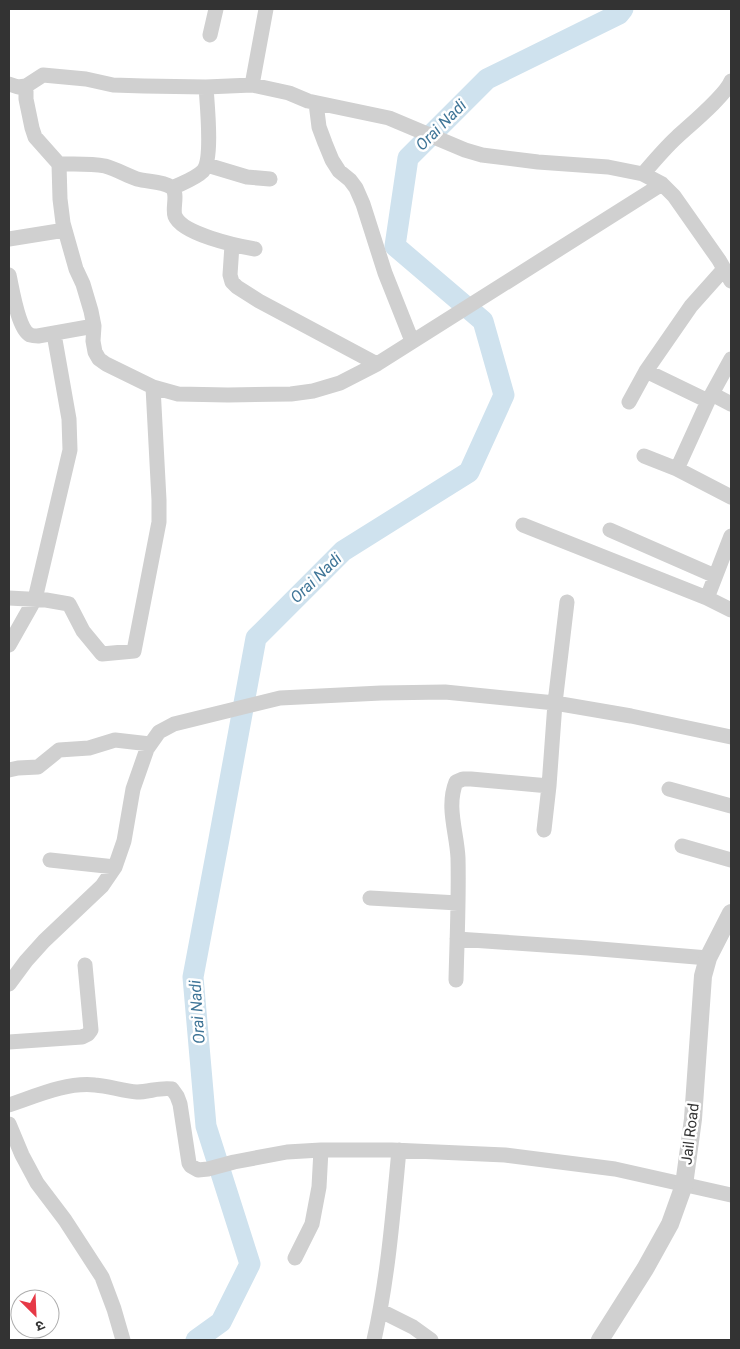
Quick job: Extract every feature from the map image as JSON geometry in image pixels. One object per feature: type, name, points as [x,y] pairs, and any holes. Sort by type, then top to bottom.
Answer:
[{"type":"street","points":[[210,35],[216,9]]},
{"type":"street","points":[[252,85],[266,9]]},
{"type":"street","points":[[9,84],[18,87],[26,86],[43,75],[86,79],[113,85],[206,87],[252,85],[289,93],[316,103],[389,118],[465,150],[482,155],[538,162],[608,167],[643,174],[662,184],[674,196],[728,275],[691,306],[646,371],[629,402]]},
{"type":"street","points":[[643,174],[662,152],[716,100],[730,85],[731,81]]},
{"type":"street","points":[[26,86],[26,98],[35,137],[59,164],[60,199],[65,230],[91,311],[94,326],[93,340],[95,352],[106,364],[152,387],[178,394],[291,394],[313,391],[340,383],[377,364],[662,184]]},
{"type":"street","points":[[172,188],[194,177],[203,171],[207,165],[209,154],[206,87]]},
{"type":"street","points":[[316,103],[319,127],[325,143],[339,171],[356,188],[385,273],[412,341]]},
{"type":"street","points":[[59,164],[88,164],[106,167],[138,179],[164,184],[175,192],[173,208],[179,224],[210,238],[232,245],[255,249]]},
{"type":"street","points":[[207,165],[248,177],[270,179]]},
{"type":"street","points":[[9,239],[65,230]]},
{"type":"street","points":[[232,245],[230,276],[232,282],[237,287],[259,301],[377,364]]},
{"type":"street","points":[[9,275],[21,321],[25,331],[30,335],[54,334],[94,326]]},
{"type":"street","points":[[9,644],[34,599],[70,450],[69,419],[54,334]]},
{"type":"street","points":[[677,469],[710,398],[731,359]]},
{"type":"street","points":[[646,371],[710,398],[731,404]]},
{"type":"street","points":[[9,598],[46,600],[69,604],[83,631],[102,654],[134,651],[159,522],[152,387]]},
{"type":"street","points":[[644,456],[677,469],[731,497]]},
{"type":"street","points":[[523,525],[707,598],[731,610]]},
{"type":"street","points":[[610,530],[715,576]]},
{"type":"street","points":[[707,598],[731,536]]},
{"type":"street","points":[[544,830],[555,703],[567,602]]},
{"type":"street","points":[[9,984],[44,941],[102,886],[115,867],[124,840],[133,788],[147,749],[159,732],[174,724],[280,698],[381,692],[445,692],[555,703],[631,716],[731,737]]},
{"type":"street","points":[[9,770],[38,767],[59,750],[89,748],[115,740],[150,744]]},
{"type":"street","points":[[456,980],[458,856],[452,817],[453,791],[456,782],[463,779],[549,786]]},
{"type":"street","points":[[669,789],[731,806]]},
{"type":"street","points":[[682,846],[731,860]]},
{"type":"street","points":[[50,860],[115,867]]},
{"type":"street","points":[[370,898],[458,903]]},
{"type":"street","name":"Jail Road","points":[[600,1340],[645,1269],[670,1224],[684,1185],[693,1119],[703,976],[708,958],[731,913]]},
{"type":"street","points":[[457,939],[708,958]]},
{"type":"street","points":[[9,1042],[82,1037],[88,1034],[91,1030],[85,965]]},
{"type":"street","points":[[9,1105],[58,1089],[75,1086],[94,1085],[135,1092],[146,1092],[164,1088],[172,1089],[180,1104],[189,1162],[191,1166],[198,1170],[288,1152],[399,1150],[505,1155],[615,1170],[731,1195]]},
{"type":"street","points":[[9,1124],[22,1156],[37,1183],[65,1220],[102,1278],[123,1340]]},
{"type":"street","points":[[295,1258],[309,1231],[314,1216],[319,1187],[321,1150]]},
{"type":"street","points":[[374,1340],[380,1311],[391,1229],[399,1150]]},
{"type":"street","points":[[380,1311],[413,1327],[431,1340]]},
{"type":"waterway","name":"Orai Nadi","points":[[196,1340],[221,1322],[250,1264],[206,1126],[193,977],[256,638],[343,551],[469,472],[504,395],[483,321],[395,246],[408,158],[487,79],[619,14],[623,9]]}]
